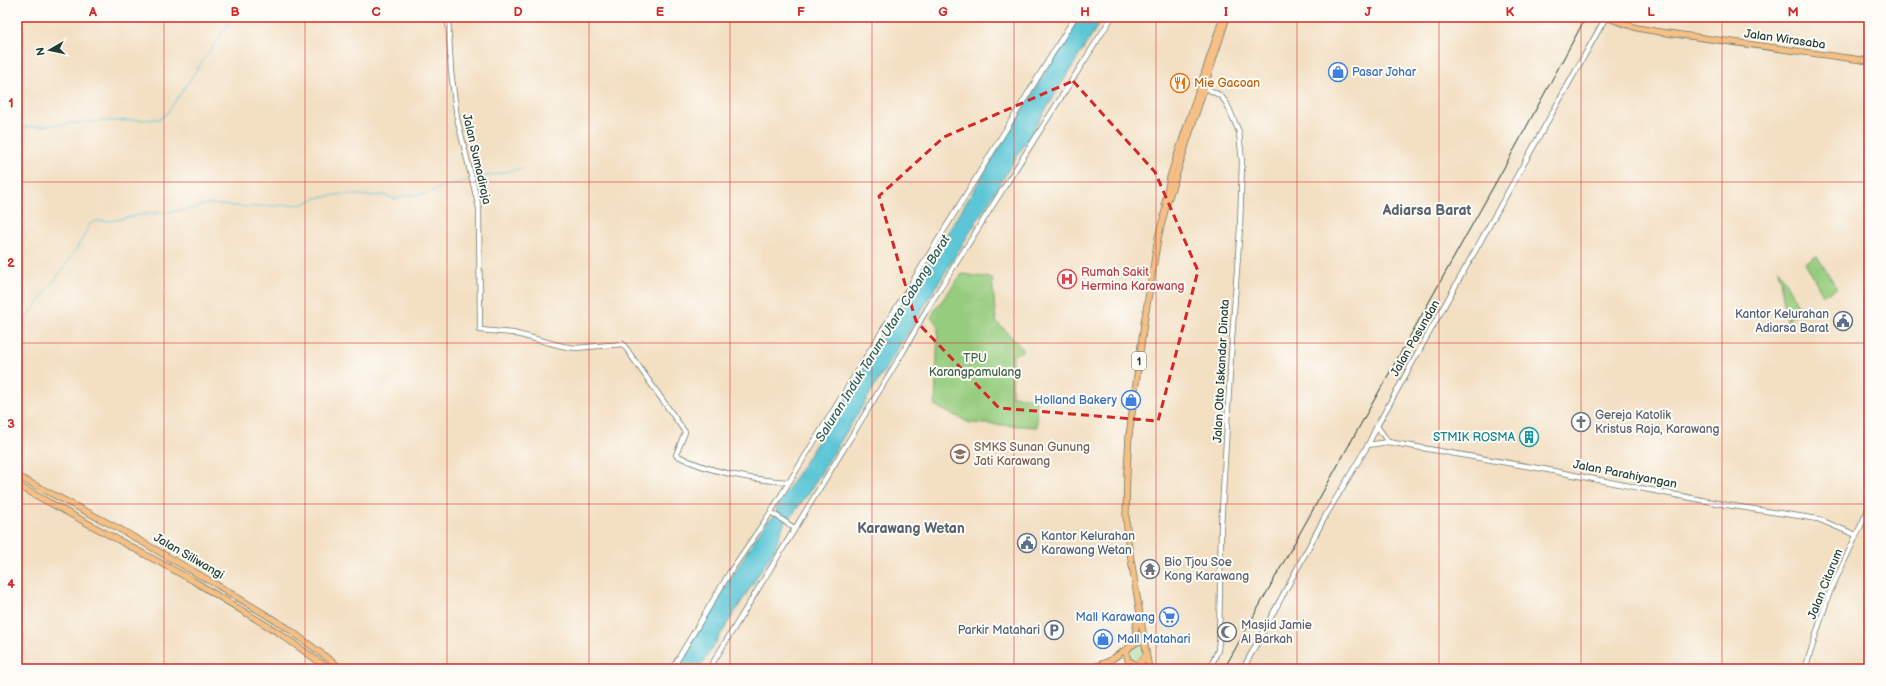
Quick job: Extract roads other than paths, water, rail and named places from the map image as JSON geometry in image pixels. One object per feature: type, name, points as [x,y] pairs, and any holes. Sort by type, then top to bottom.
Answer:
[{"type":"main road","name":"1","points":[[1166,208],[1165,198],[1170,177],[1223,17]]},
{"type":"main road","name":"1","points":[[1146,655],[1128,541],[1126,503],[1129,436],[1144,323],[1158,238],[1166,208],[1227,17]]},
{"type":"main road","name":"Jalan Wirasaba","points":[[1606,17],[1645,30],[1869,61]]},
{"type":"main road","name":"Jalan Siliwangi","points":[[17,476],[122,530],[216,584],[286,627],[342,669]]},
{"type":"main road","points":[[29,492],[32,484]]},
{"type":"main road","name":"Jalan Siliwangi","points":[[17,485],[128,544],[198,584],[279,633],[329,669]]},
{"type":"main road","name":"1","points":[[1128,541],[1127,546],[1137,614],[1135,638],[1132,645]]},
{"type":"main road","points":[[1088,669],[1109,661],[1139,641],[1144,643]]},
{"type":"main road","points":[[1132,645],[1127,651],[1127,657],[1136,667]]},
{"type":"main road","points":[[1126,669],[1136,667],[1146,655]]},
{"type":"main road","points":[[1146,655],[1149,669]]},
{"type":"street","name":"Jalan Sumadiraja","points":[[448,17],[456,112],[479,208],[480,330],[513,333],[575,348],[623,344],[685,432],[676,455],[713,468],[752,478],[788,482]]},
{"type":"street","points":[[672,669],[730,572],[772,513],[788,482],[1075,17]]},
{"type":"street","points":[[708,669],[903,352],[927,309],[1112,17]]},
{"type":"street","name":"Jalan Pasundan","points":[[1242,669],[1326,515],[1368,445],[1377,426],[1606,17]]},
{"type":"street","name":"Jalan Otto Iskandar Dinata","points":[[1204,87],[1221,96],[1229,108],[1239,132],[1242,162],[1240,228],[1232,339],[1220,564],[1219,640],[1218,650],[1210,669]]},
{"type":"street","points":[[1377,426],[1388,442]]},
{"type":"street","name":"Jalan Parahiyangan","points":[[1368,445],[1388,442],[1543,469],[1727,505],[1818,520],[1856,535]]},
{"type":"street","name":"Jalan Citarum","points":[[1805,669],[1829,594],[1869,508]]},
{"type":"street","points":[[772,513],[794,528]]},
{"type":"water","points":[[1079,17],[1103,17],[808,494],[790,518],[785,521],[774,550],[699,669],[675,669],[764,525],[775,515],[777,507],[974,190]]},
{"type":"waterway","points":[[17,128],[85,122],[160,119],[167,113],[233,17]]},
{"type":"waterway","points":[[473,179],[523,168]]},
{"type":"waterway","points":[[17,332],[61,271],[81,241],[90,224],[95,221],[110,221],[147,214],[186,210],[208,204],[250,207],[303,204],[316,198],[343,194],[371,196],[384,195],[395,199],[408,195],[425,194],[445,186],[470,180]]},
{"type":"railway","points":[[1224,669],[1515,148],[1586,17]]},
{"type":"place","name":"Pasar Johar","points":[[1338,72]]},
{"type":"place","name":"Mie Gacoan","points":[[1180,83]]},
{"type":"place","name":"Rumah Sakit Hermina Karawang","points":[[1067,279]]},
{"type":"place","name":"Kantor Kelurahan Adiarsa Barat","points":[[1843,321]]},
{"type":"place","name":"Holland Bakery","points":[[1131,400]]},
{"type":"place","name":"Gereja Katolik Kristus Raja, Karawang","points":[[1581,422]]},
{"type":"place","name":"STMIK ROSMA","points":[[1529,437]]},
{"type":"place","name":"SMKS Sunan Gunung Jati Karawang","points":[[960,454]]},
{"type":"place","name":"Kantor Kelurahan Karawang Wetan","points":[[1027,543]]},
{"type":"place","name":"Bio Tjou Soe Kong Karawang","points":[[1150,569]]},
{"type":"place","name":"Mall Karawang","points":[[1169,617]]},
{"type":"place","name":"Parkir Matahari","points":[[1054,630]]},
{"type":"place","name":"Masjid Jamie Al Barkah","points":[[1227,632]]},
{"type":"place","name":"Mall Matahari","points":[[1103,639]]},
{"type":"district","name":"Adiarsa Barat","points":[[1427,210]]},
{"type":"district","name":"Karawang Wetan","points":[[911,528]]},
{"type":"water label","name":"Saluran Induk Tarum Utara Cabang Barat","points":[[882,338]]},
{"type":"park label","name":"TPU Karangpamulang","points":[[975,365]]}]
